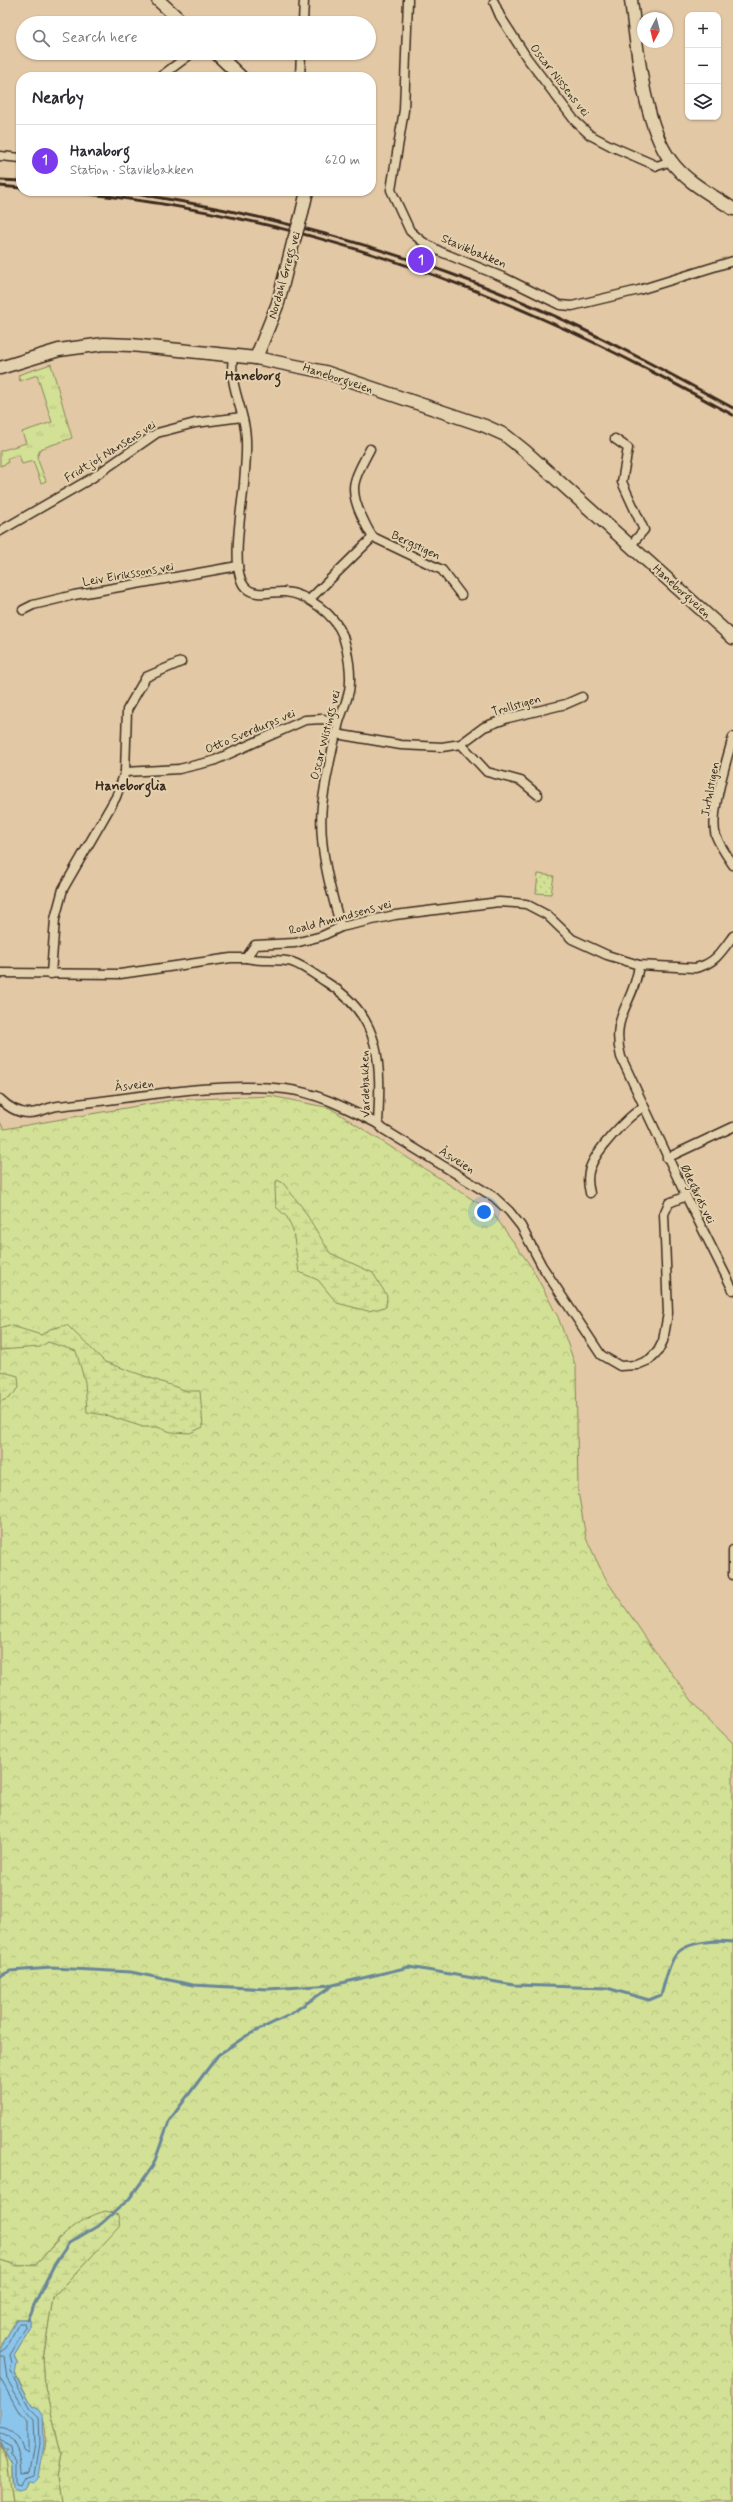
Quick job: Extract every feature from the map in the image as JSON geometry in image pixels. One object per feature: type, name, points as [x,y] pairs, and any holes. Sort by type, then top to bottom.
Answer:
[{"type":"street","points":[[158,0],[175,16]]},
{"type":"street","points":[[303,16],[304,0]]},
{"type":"street","name":"Stavikbakken","points":[[408,0],[403,118],[391,190],[410,231],[423,242],[441,252],[505,278],[560,305],[572,306],[639,290],[733,261]]},
{"type":"street","points":[[631,0],[650,113],[662,146],[671,161],[704,190],[733,209]]},
{"type":"street","name":"Oscar Nissens vei","points":[[494,2],[500,16],[527,58],[575,120],[590,135],[656,166],[671,161]]},
{"type":"street","points":[[167,72],[183,60]]},
{"type":"street","points":[[223,60],[236,72]]},
{"type":"street","points":[[300,72],[301,60]]},
{"type":"street","points":[[0,156],[16,158]]},
{"type":"street","name":"Nordahl Griegs vei","points":[[256,358],[278,303],[306,196]]},
{"type":"street","name":"Haneborgveien","points":[[0,368],[59,350],[104,344],[138,345],[256,358],[325,372],[485,426],[505,435],[631,545],[733,638]]},
{"type":"street","name":"Oscar Wistings vei","points":[[233,356],[231,376],[242,417],[246,446],[238,566],[239,576],[243,586],[249,591],[261,593],[285,592],[309,600],[320,607],[342,635],[347,654],[349,690],[339,721],[327,771],[322,824],[331,885],[341,927]]},
{"type":"street","name":"Fridtjof Nansens vei","points":[[0,531],[92,478],[157,433],[195,423],[242,417]]},
{"type":"street","points":[[615,439],[628,448],[622,482],[644,530],[631,545]]},
{"type":"street","name":"Bergstigen","points":[[370,448],[356,477],[353,493],[364,521],[373,537],[442,570],[461,595]]},
{"type":"street","name":"Bergstigen","points":[[309,600],[373,537]]},
{"type":"street","name":"Leiv Eirikssons vei","points":[[23,610],[33,605],[74,595],[238,566]]},
{"type":"street","points":[[51,974],[55,919],[64,889],[116,796],[125,772],[127,710],[146,677],[181,662]]},
{"type":"street","name":"Trollstigen","points":[[461,744],[484,727],[582,698]]},
{"type":"street","name":"Otto Sverdurps vei","points":[[125,772],[186,767],[213,761],[305,720],[322,719],[339,721]]},
{"type":"street","points":[[336,734],[401,745],[442,746],[461,744],[487,772],[521,781],[538,795]]},
{"type":"street","name":"Jutulstigen","points":[[733,738],[720,785],[715,825],[715,834],[733,866]]},
{"type":"street","name":"Roald Amundsens vei","points":[[246,958],[255,945],[295,943],[322,936],[341,927],[396,915],[498,902],[515,902],[526,904],[547,915],[572,939],[589,948],[640,965],[696,968],[704,966],[712,963],[733,936]]},
{"type":"street","points":[[0,973],[120,974],[231,958],[246,958]]},
{"type":"street","name":"Vardebakken","points":[[246,958],[290,962],[300,965],[331,985],[357,1005],[364,1016],[377,1048],[380,1083],[378,1124]]},
{"type":"street","name":"Ødegårds vei","points":[[640,965],[637,983],[620,1016],[617,1035],[621,1057],[667,1158],[733,1290]]},
{"type":"street","name":"Åsveien","points":[[0,1099],[16,1110],[30,1113],[59,1106],[236,1087],[272,1088],[311,1094],[331,1101],[378,1124],[383,1129],[494,1197],[509,1211],[521,1226],[542,1266],[601,1355],[620,1366],[637,1365],[649,1360],[658,1351],[662,1341],[668,1313],[664,1214],[669,1203],[686,1196]]},
{"type":"street","points":[[590,1193],[588,1175],[593,1162],[619,1127],[643,1107]]},
{"type":"street","points":[[667,1158],[733,1127]]},
{"type":"street","points":[[733,1550],[733,1575]]},
{"type":"green space","points":[[51,364],[72,438],[40,449],[37,458],[46,481],[41,483],[33,461],[22,464],[19,455],[7,459],[8,463],[0,466],[0,451],[26,443],[22,432],[52,422],[37,375],[20,381],[18,375]]},
{"type":"green space","points":[[538,874],[554,876],[551,894],[536,893]]},
{"type":"green space","points":[[271,1096],[330,1108],[492,1212],[532,1268],[558,1317],[576,1367],[578,1491],[586,1538],[605,1578],[652,1647],[699,1710],[733,1743],[733,2502],[61,2502],[57,2478],[61,2453],[45,2388],[43,2358],[53,2298],[91,2257],[60,2237],[36,2265],[19,2266],[0,2260],[0,1122],[4,1129],[172,1100]]},
{"type":"green space","points":[[277,1180],[283,1183],[302,1207],[330,1253],[373,1273],[387,1296],[386,1307],[368,1311],[337,1303],[318,1280],[299,1272],[293,1231],[287,1217],[276,1207],[275,1188]]},
{"type":"green space","points":[[9,1325],[41,1335],[50,1329],[67,1325],[105,1362],[187,1391],[200,1391],[203,1427],[190,1433],[171,1432],[157,1427],[143,1427],[109,1416],[87,1412],[85,1382],[76,1351],[48,1342],[40,1347],[0,1350],[0,1328]]},
{"type":"green space","points":[[0,1371],[18,1376],[19,1388],[9,1398],[0,1402]]},
{"type":"green space","points":[[106,2211],[118,2215],[120,2226],[53,2298],[43,2358],[45,2388],[61,2453],[57,2478],[61,2502],[13,2502],[7,2459],[0,2442],[7,2449],[5,2452],[13,2464],[13,2483],[25,2488],[43,2456],[46,2431],[42,2415],[38,2409],[32,2405],[14,2371],[17,2362],[14,2356],[30,2329],[30,2319],[17,2319],[0,2348],[0,2260],[19,2266],[36,2265],[67,2232],[76,2225],[95,2214]]},
{"type":"green space","points":[[0,2444],[7,2459],[13,2502],[0,2502]]},
{"type":"water","points":[[17,2319],[30,2319],[30,2329],[14,2356],[17,2362],[15,2375],[32,2405],[38,2408],[43,2416],[44,2445],[39,2477],[35,2482],[29,2481],[25,2488],[19,2490],[14,2488],[13,2464],[5,2452],[7,2449],[4,2449],[0,2442],[0,2348]]},
{"type":"waterway","points":[[0,1976],[10,1971],[52,1968],[131,1972],[193,1985],[268,1989],[333,1985],[409,1967],[514,1985],[607,1988],[649,2000],[661,1995],[670,1965],[680,1951],[693,1944],[718,1941],[733,1942]]},
{"type":"waterway","points":[[27,2319],[54,2265],[69,2243],[101,2224],[129,2199],[143,2180],[153,2166],[169,2121],[218,2055],[246,2036],[289,2015],[332,1986]]},
{"type":"railway","points":[[0,180],[16,181]]},
{"type":"railway","points":[[0,186],[16,188]]},
{"type":"railway","points":[[105,196],[185,208],[248,221],[309,236],[430,274],[489,296],[571,332],[618,354],[733,415]]},
{"type":"railway","points":[[149,196],[223,209],[275,221],[380,250],[431,267],[532,306],[558,318],[634,355],[733,408]]},
{"type":"place","name":"Hanaborg","points":[[421,260]]},
{"type":"district","name":"Haneborg","points":[[253,375]]},
{"type":"district","name":"Haneborglia","points":[[131,785]]}]
